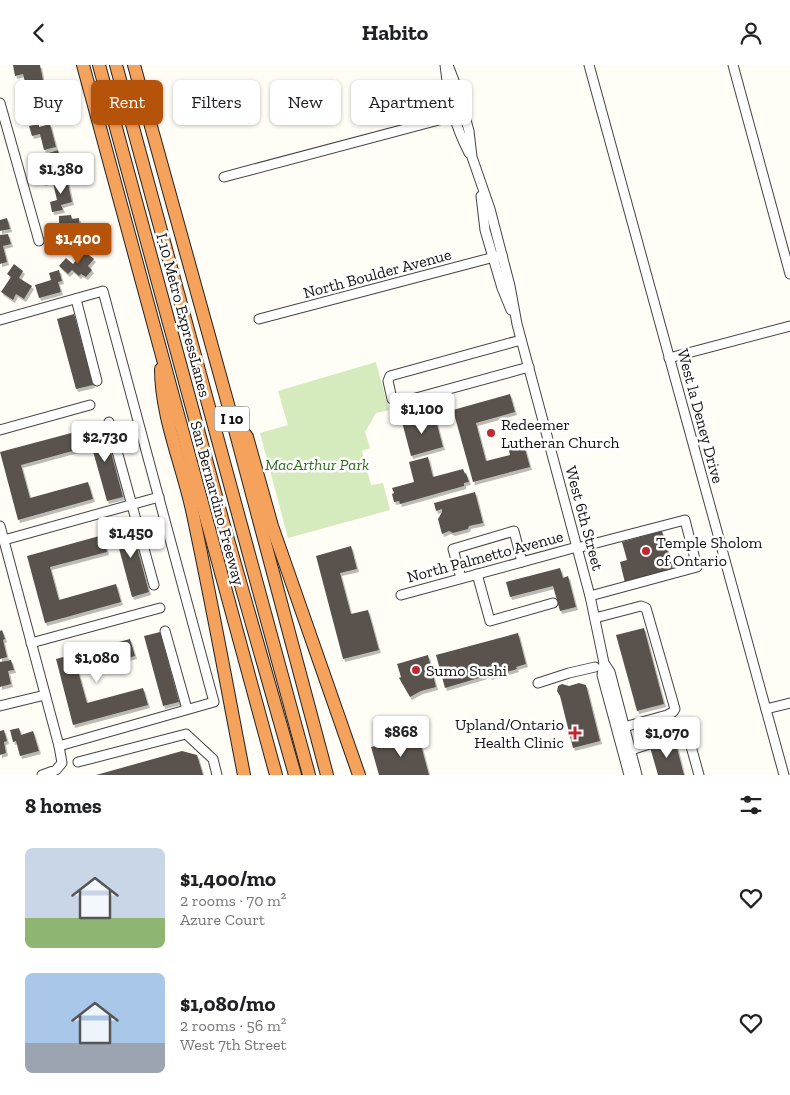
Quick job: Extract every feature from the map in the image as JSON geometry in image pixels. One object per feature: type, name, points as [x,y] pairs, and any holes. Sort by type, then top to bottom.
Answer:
[{"type":"highway","name":"San Bernardino Freeway","points":[[83,65],[237,638],[276,775]]},
{"type":"highway","name":"I-10 Metro ExpressLanes","points":[[98,65],[223,522],[296,775]]},
{"type":"highway","name":"I-10 Metro ExpressLanes","points":[[116,65],[309,775]]},
{"type":"highway","name":"I 10","points":[[134,65],[231,415],[326,775]]},
{"type":"highway","points":[[161,352],[161,391],[204,562],[244,775]]},
{"type":"highway","points":[[231,415],[247,437],[272,526],[359,775]]},
{"type":"highway","points":[[223,522],[237,638]]},
{"type":"highway","points":[[251,559],[326,775]]},
{"type":"street","name":"West 6th Street","points":[[447,65],[448,80]]},
{"type":"street","name":"West 6th Street","points":[[447,65],[458,91],[469,131],[472,157]]},
{"type":"street","name":"West la Deney Drive","points":[[589,65],[784,775]]},
{"type":"street","points":[[733,65],[790,274]]},
{"type":"street","points":[[0,103],[39,241]]},
{"type":"street","points":[[224,177],[420,125]]},
{"type":"street","name":"West 6th Street","points":[[456,125],[472,157],[490,209],[497,256],[510,286],[521,340],[590,596],[604,663],[602,675],[629,775]]},
{"type":"street","name":"North Boulder Avenue","points":[[259,319],[497,256]]},
{"type":"street","points":[[0,320],[103,291],[214,702],[59,746]]},
{"type":"street","points":[[76,299],[97,381]]},
{"type":"street","points":[[669,358],[790,326]]},
{"type":"street","points":[[521,340],[498,348],[390,376],[388,381],[392,399],[398,403],[529,367]]},
{"type":"street","points":[[0,430],[90,405]]},
{"type":"street","points":[[109,421],[154,585]]},
{"type":"street","points":[[4,540],[159,497]]},
{"type":"street","name":"North Palmetto Avenue","points":[[401,595],[685,520],[697,567],[590,596]]},
{"type":"street","points":[[0,526],[62,763],[56,770],[42,775]]},
{"type":"street","points":[[461,579],[453,549],[514,531],[522,562]]},
{"type":"street","points":[[477,574],[490,621],[553,603]]},
{"type":"street","points":[[595,618],[641,606],[646,608],[675,709],[667,715],[624,727]]},
{"type":"street","points":[[31,643],[160,608]]},
{"type":"street","points":[[165,631],[187,709]]},
{"type":"street","name":"West 6th Street","points":[[604,663],[610,672],[637,775]]},
{"type":"street","points":[[538,683],[595,667]]},
{"type":"street","points":[[0,707],[45,695]]},
{"type":"street","points":[[766,709],[790,703]]},
{"type":"street","points":[[631,750],[687,732],[699,775]]},
{"type":"street","points":[[78,762],[186,734],[213,759],[217,775]]},
{"type":"green space","name":"MacArthur Park","points":[[376,362],[389,410],[376,413],[365,432],[370,448],[362,451],[371,485],[383,483],[390,510],[288,538],[260,433],[288,425],[278,391]]},
{"type":"building","points":[[13,65],[40,65],[43,80],[24,80],[23,74],[15,76]]},
{"type":"building","points":[[50,125],[56,147],[44,150],[40,134],[32,136],[29,126]]},
{"type":"building","points":[[58,150],[64,172],[53,175],[55,180],[43,183],[40,173],[49,170],[45,154]]},
{"type":"building","points":[[67,179],[72,202],[61,205],[63,210],[52,212],[50,202],[57,200],[53,183]]},
{"type":"building","points":[[71,215],[72,219],[79,218],[81,243],[68,243],[67,226],[59,227],[59,216]]},
{"type":"building","points":[[7,218],[10,229],[0,231],[0,220]]},
{"type":"building","points":[[8,234],[11,244],[3,246],[7,262],[0,264],[0,235]]},
{"type":"building","points":[[84,251],[94,259],[88,266],[92,270],[86,277],[81,274],[79,276],[72,270],[68,274],[59,266],[66,258],[73,264]]},
{"type":"building","points":[[14,264],[23,271],[19,278],[32,286],[24,299],[16,294],[13,300],[1,292],[11,277],[7,274]]},
{"type":"building","points":[[59,270],[62,281],[58,282],[61,292],[39,298],[35,285],[51,280],[49,273]]},
{"type":"building","points":[[74,314],[93,385],[76,389],[57,319]]},
{"type":"building","points":[[510,394],[515,412],[476,423],[486,461],[510,455],[507,442],[522,438],[530,467],[473,482],[453,410]]},
{"type":"building","points":[[434,413],[443,447],[411,456],[402,422]]},
{"type":"building","points":[[104,426],[123,497],[107,501],[87,430]]},
{"type":"building","points":[[75,432],[80,449],[21,465],[30,498],[88,482],[93,499],[18,520],[0,452]]},
{"type":"building","points":[[428,457],[433,477],[463,469],[469,482],[464,483],[464,486],[400,504],[399,501],[394,502],[392,488],[414,482],[409,462]]},
{"type":"building","points":[[475,492],[483,523],[469,526],[468,529],[453,533],[449,531],[442,534],[438,519],[442,509],[436,511],[434,503]]},
{"type":"building","points":[[130,521],[149,592],[132,597],[113,526]]},
{"type":"building","name":"Temple Sholom of Ontario","points":[[662,531],[673,570],[625,583],[620,562],[627,560],[622,542]]},
{"type":"building","points":[[103,535],[107,552],[50,567],[59,600],[116,584],[121,602],[45,623],[27,556]]},
{"type":"building","points":[[351,546],[357,569],[340,573],[351,614],[368,610],[379,650],[343,659],[316,556]]},
{"type":"building","points":[[560,568],[563,578],[568,576],[576,607],[560,611],[553,586],[510,597],[506,582]]},
{"type":"building","points":[[644,628],[664,704],[637,711],[616,635]]},
{"type":"building","points":[[2,630],[7,657],[0,659],[0,631]]},
{"type":"building","points":[[160,632],[179,702],[163,706],[144,636]]},
{"type":"building","points":[[518,633],[526,664],[516,667],[517,669],[490,677],[489,675],[445,688],[436,655]]},
{"type":"building","points":[[130,639],[135,656],[78,671],[87,703],[143,688],[148,705],[73,725],[56,659]]},
{"type":"building","name":"Sumo Sushi","points":[[428,655],[436,687],[421,691],[410,697],[399,678],[401,677],[397,664]]},
{"type":"building","points":[[11,660],[14,670],[8,671],[11,684],[0,687],[0,662]]},
{"type":"building","points":[[579,683],[586,685],[600,741],[573,748],[560,696],[557,691],[558,686],[562,684],[569,686]]},
{"type":"building","points":[[19,728],[21,735],[33,731],[39,751],[20,756],[16,741],[13,742],[10,730]]},
{"type":"building","points":[[4,730],[7,741],[4,742],[6,753],[0,755],[0,731]]},
{"type":"building","points":[[418,734],[429,775],[379,775],[371,747]]},
{"type":"building","points":[[675,740],[684,775],[658,775],[650,747]]},
{"type":"building","points":[[182,751],[197,755],[203,775],[96,775]]},
{"type":"place","name":"Redeemer Lutheran Church","points":[[491,433]]},
{"type":"place","name":"Temple Sholom of Ontario","points":[[646,551]]},
{"type":"place","name":"Sumo Sushi","points":[[416,670]]},
{"type":"place","name":"Upland/Ontario Health Clinic","points":[[575,733]]}]
